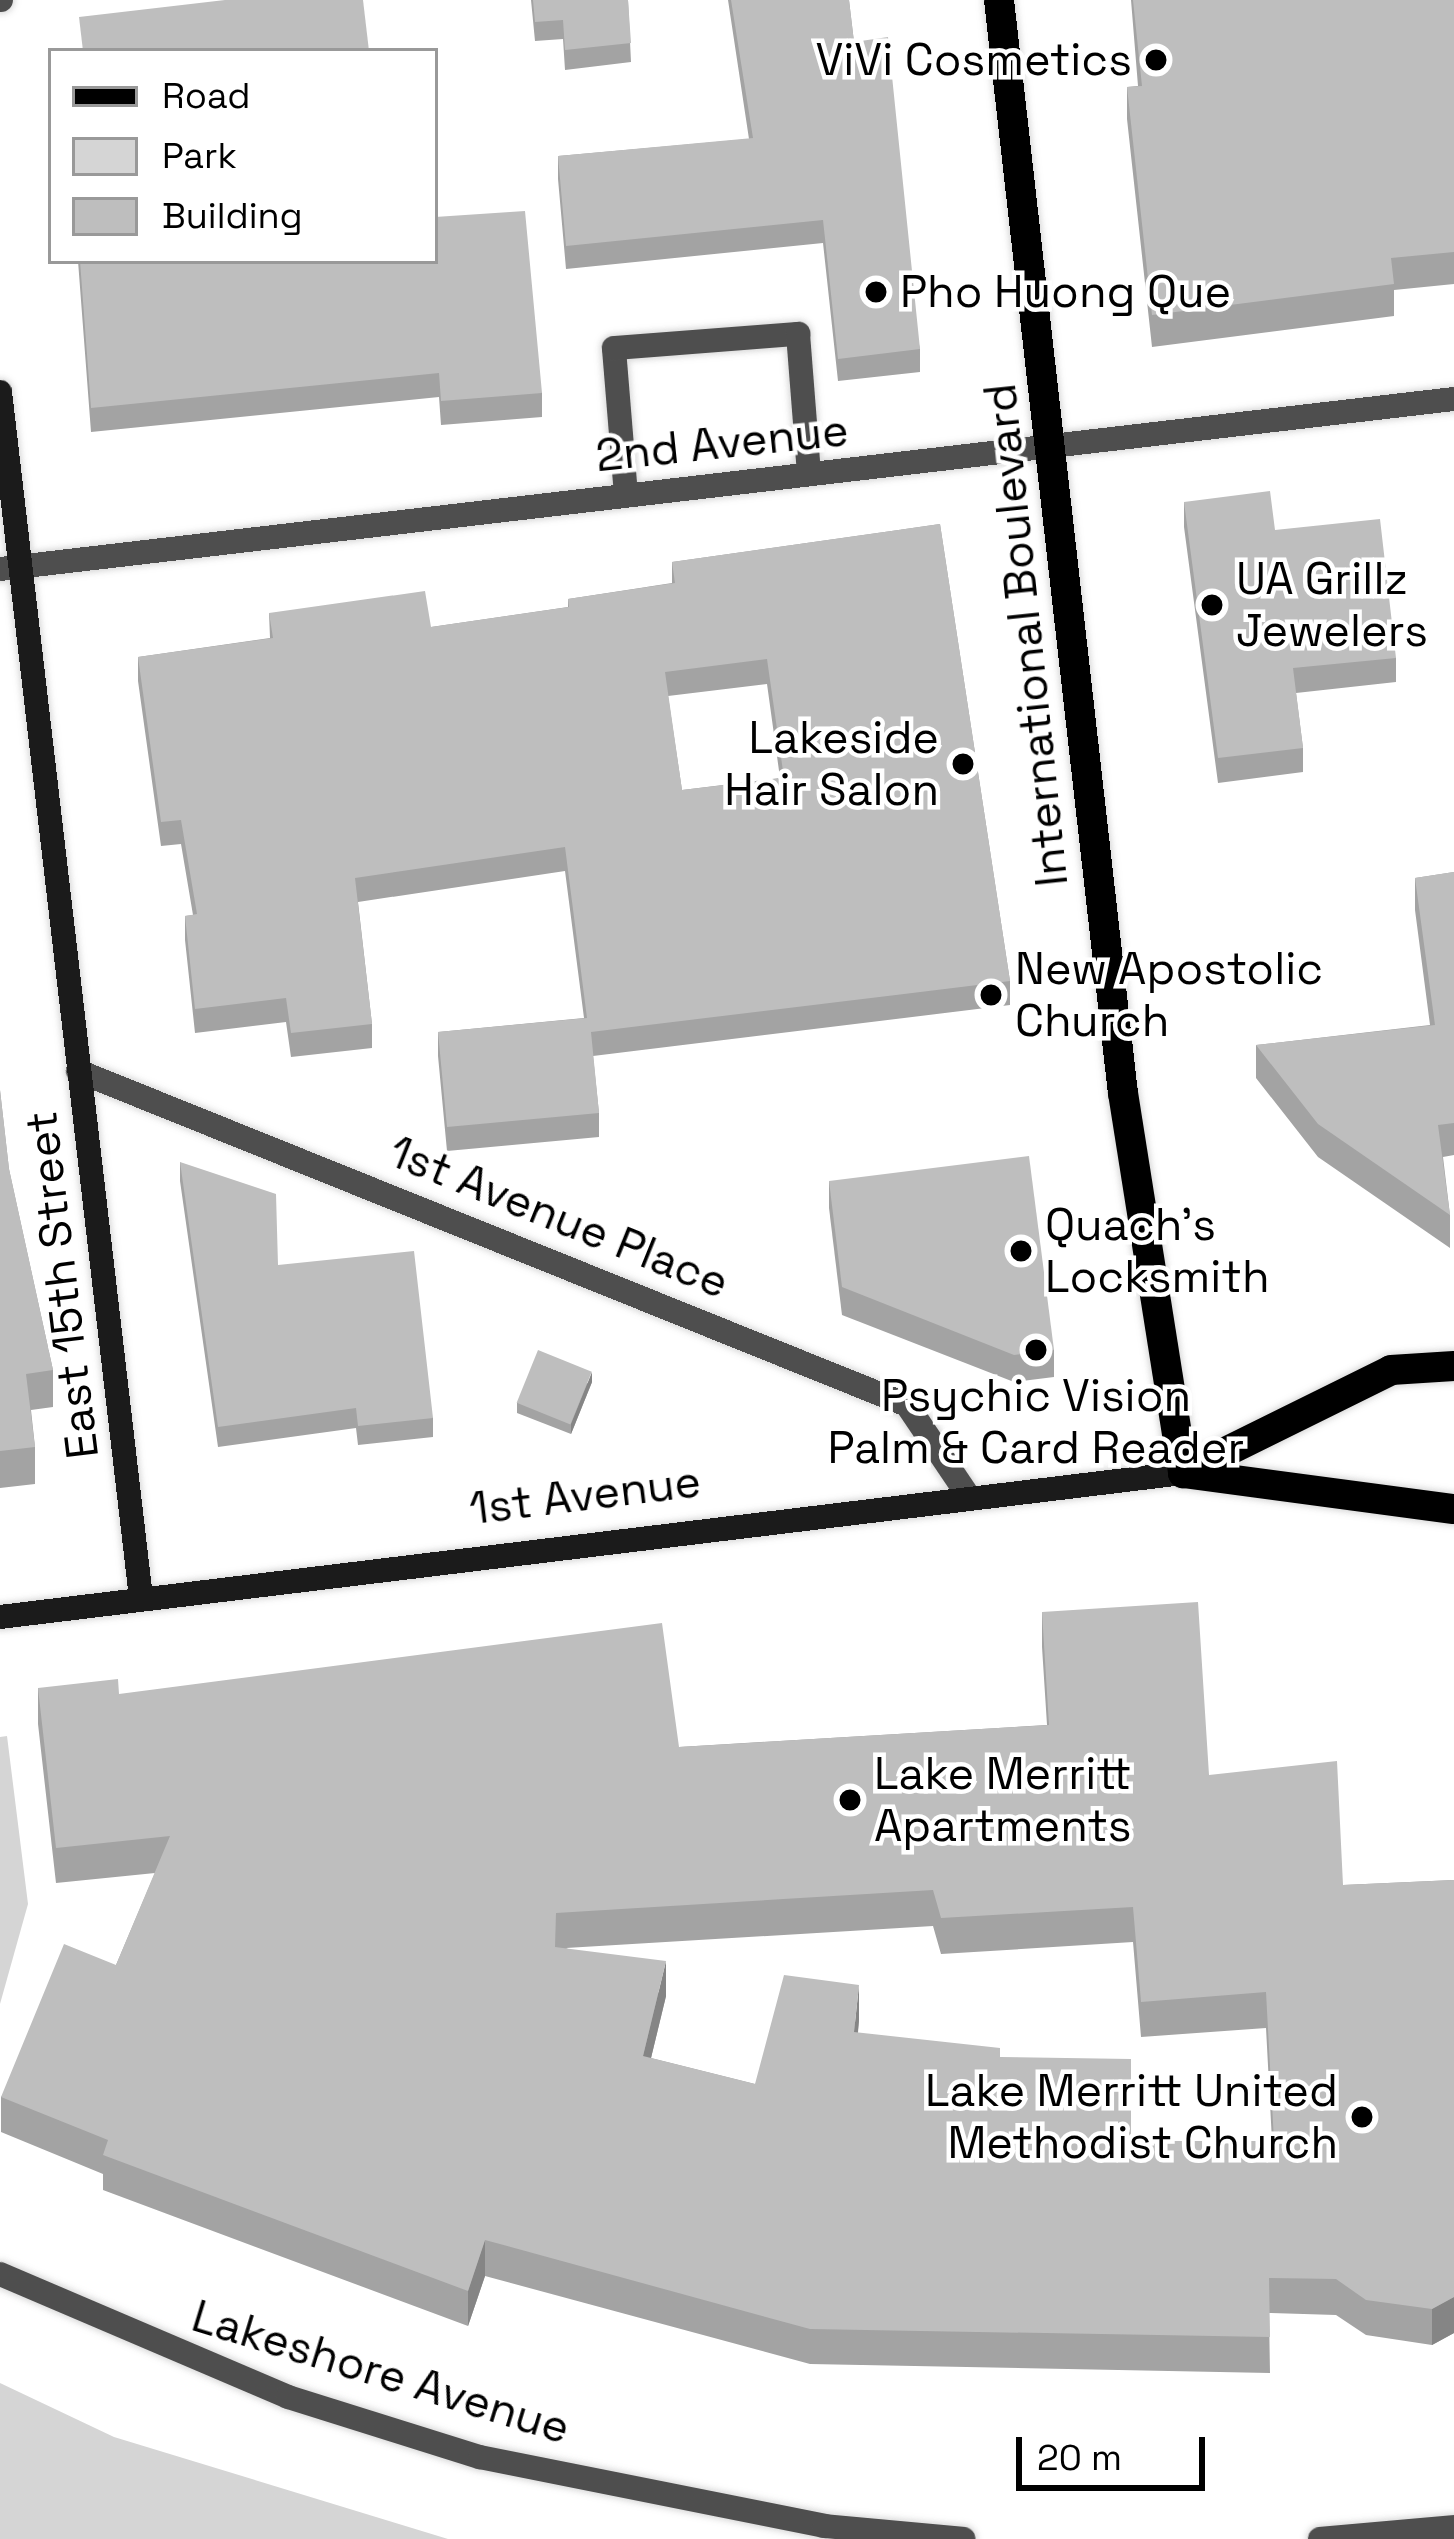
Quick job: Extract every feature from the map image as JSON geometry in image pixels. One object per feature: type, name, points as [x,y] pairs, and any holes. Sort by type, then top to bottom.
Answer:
[{"type":"main road","name":"International Boulevard","points":[[999,0],[1121,1075],[1183,1473]]},
{"type":"main road","name":"East 15th Street","points":[[0,392],[10,568],[78,1071],[141,1597]]},
{"type":"main road","name":"1st Avenue","points":[[1183,1473],[1390,1370],[1454,1366]]},
{"type":"main road","name":"1st Avenue","points":[[0,1617],[967,1493],[1183,1473],[1454,1509]]},
{"type":"street","points":[[626,495],[614,348],[798,334],[809,473]]},
{"type":"street","name":"2nd Avenue","points":[[10,568],[1454,400]]},
{"type":"street","name":"1st Avenue Place","points":[[78,1071],[907,1405],[967,1493]]},
{"type":"street","name":"Lakeshore Avenue","points":[[0,2274],[288,2397],[480,2457],[824,2525],[963,2539]]},
{"type":"street","points":[[1320,2539],[1454,2527]]},
{"type":"green space","points":[[7,1736],[28,1904],[0,2004],[0,1737]]},
{"type":"green space","points":[[0,2383],[114,2437],[448,2539],[0,2539]]},
{"type":"building","points":[[225,0],[363,0],[369,48],[83,48],[79,17]]},
{"type":"building","points":[[533,0],[628,0],[631,43],[565,50],[563,20],[535,22]]},
{"type":"building","points":[[731,0],[849,0],[854,42],[888,37],[920,349],[838,359],[823,220],[566,246],[558,156],[753,138]]},
{"type":"building","points":[[1133,0],[1454,0],[1454,252],[1391,258],[1394,284],[1152,315],[1127,87],[1142,86]]},
{"type":"building","points":[[525,211],[542,393],[441,401],[439,373],[91,408],[80,264],[438,264],[438,217]]},
{"type":"building","points":[[1270,491],[1275,530],[1380,519],[1396,658],[1293,668],[1303,748],[1218,758],[1184,502]]},
{"type":"building","points":[[940,524],[1010,981],[591,1032],[599,1113],[447,1127],[438,1032],[587,1018],[565,847],[355,878],[372,1024],[291,1033],[286,998],[195,1009],[185,916],[197,914],[181,820],[161,822],[138,657],[273,638],[269,613],[425,591],[431,627],[569,607],[568,599],[675,583],[672,562]],"holes":[[[767,659],[784,778],[682,790],[665,672]]]},
{"type":"building","points":[[1454,872],[1454,1123],[1438,1125],[1450,1215],[1318,1124],[1256,1045],[1435,1025],[1415,878]]},
{"type":"building","points":[[0,1090],[9,1169],[53,1370],[26,1374],[35,1447],[0,1451]]},
{"type":"building","points":[[1029,1156],[1054,1350],[1014,1355],[842,1287],[829,1181]]},
{"type":"building","points":[[180,1162],[276,1194],[278,1265],[414,1251],[433,1418],[358,1426],[356,1408],[218,1427]]},
{"type":"building","points":[[538,1350],[592,1372],[570,1425],[517,1403]]},
{"type":"building","points":[[1198,1602],[1209,1775],[1337,1761],[1343,1885],[1454,1880],[1454,2297],[1432,2309],[1366,2300],[1336,2279],[1269,2278],[1270,2337],[810,2329],[485,2240],[468,2291],[103,2155],[108,2140],[1,2097],[64,1944],[116,1965],[170,1836],[56,1848],[38,1688],[118,1679],[119,1694],[662,1623],[679,1747],[1049,1725],[1042,1612]],"holes":[[[933,1890],[941,1918],[1133,1907],[1141,2002],[1266,1992],[1274,2141],[1131,2141],[1131,2059],[1000,2057],[1000,2048],[854,2032],[859,1985],[784,1975],[755,2084],[643,2056],[666,1961],[555,1947],[556,1913]]]},
{"type":"place","name":"ViVi Cosmetics","points":[[1156,60]]},
{"type":"place","name":"Pho Huong Que","points":[[876,292]]},
{"type":"place","name":"UA Grillz Jewelers","points":[[1212,605]]},
{"type":"place","name":"Lakeside Hair Salon","points":[[963,764]]},
{"type":"place","name":"New Apostolic Church","points":[[991,995]]},
{"type":"place","name":"Quach's Locksmith","points":[[1021,1251]]},
{"type":"place","name":"Psychic Vision Palm & Card Reader","points":[[1036,1350]]},
{"type":"place","name":"Lake Merritt Apartments","points":[[850,1800]]},
{"type":"place","name":"Lake Merritt United Methodist Church","points":[[1362,2117]]}]
